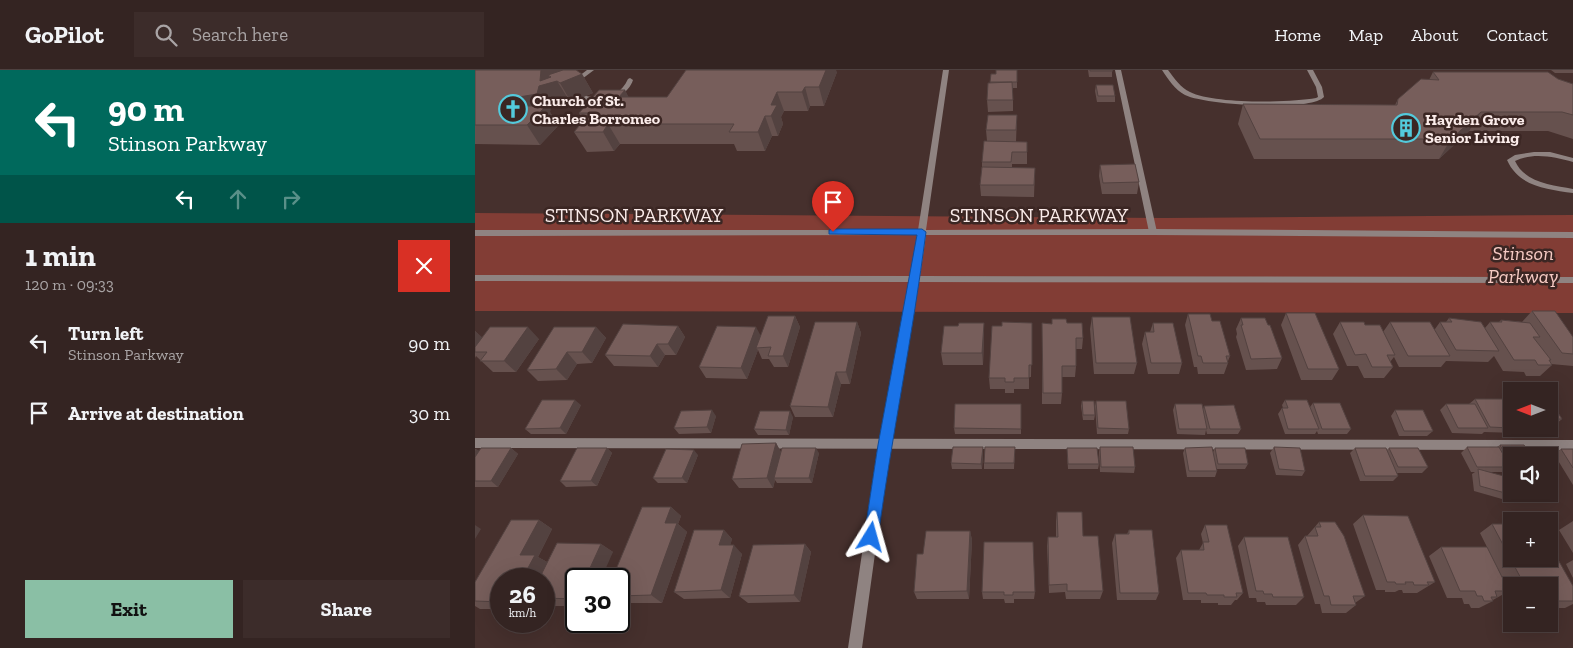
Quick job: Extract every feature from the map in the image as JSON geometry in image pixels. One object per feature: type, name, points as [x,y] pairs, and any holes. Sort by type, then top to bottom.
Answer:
[{"type":"street","points":[[573,90],[571,86],[574,81],[591,70]]},
{"type":"street","points":[[855,648],[884,445],[915,278],[946,70]]},
{"type":"street","points":[[1118,70],[1153,232]]},
{"type":"street","points":[[1165,70],[1185,92],[1199,99],[1215,101],[1307,102],[1318,100],[1321,97],[1319,87],[1309,70]]},
{"type":"street","points":[[583,97],[588,100],[613,97],[626,90],[630,80]]},
{"type":"street","points":[[1573,160],[1565,157],[1538,154],[1519,155],[1511,160],[1512,166],[1526,178],[1538,184],[1573,191]]},
{"type":"street","name":"STINSON PARKWAY","points":[[475,233],[1153,232],[1573,235]]},
{"type":"street","points":[[475,278],[1573,280]]},
{"type":"street","points":[[475,443],[1573,445]]},
{"type":"green space","name":"Stinson Parkway","points":[[475,213],[1165,218],[1573,215],[1573,313],[475,311]]},
{"type":"building","points":[[475,70],[541,70],[540,81],[551,77],[548,75],[563,70],[576,70],[582,74],[560,83],[557,81],[539,86],[537,94],[507,99],[500,106],[546,106],[527,125],[475,125]]},
{"type":"building","points":[[686,70],[826,70],[819,87],[805,87],[802,92],[777,92],[771,105],[777,105],[771,116],[765,116],[758,132],[729,132],[734,124],[608,124],[603,132],[574,132],[590,113],[579,113],[599,90],[625,90],[619,97],[667,97]]},
{"type":"building","points":[[996,70],[1017,70],[1017,82],[990,82],[991,74],[996,74]]},
{"type":"building","points":[[1112,70],[1113,71],[1090,71]]},
{"type":"building","points":[[1433,72],[1548,72],[1558,79],[1573,84],[1573,115],[1562,112],[1481,112],[1451,139],[1260,139],[1243,104],[1397,105],[1398,99],[1421,79],[1439,80]]},
{"type":"building","points":[[1012,82],[1013,100],[987,100],[988,83]]},
{"type":"building","points":[[1096,85],[1113,85],[1115,96],[1098,96]]},
{"type":"building","points":[[988,115],[1017,115],[1016,130],[986,130]]},
{"type":"building","points":[[984,141],[1027,142],[1027,152],[1012,152],[1011,162],[982,162]]},
{"type":"building","points":[[1135,164],[1139,182],[1103,183],[1100,165]]},
{"type":"building","points":[[982,167],[1035,168],[1034,185],[980,185]]},
{"type":"building","points":[[1532,311],[1555,311],[1573,337],[1573,354],[1562,353]]},
{"type":"building","points":[[1286,313],[1315,313],[1339,369],[1308,369]]},
{"type":"building","points":[[1188,314],[1210,314],[1212,321],[1220,321],[1230,356],[1226,356],[1228,363],[1203,363],[1201,356],[1198,356]]},
{"type":"building","points":[[768,316],[795,316],[783,356],[768,356],[771,347],[756,348]]},
{"type":"building","points":[[1092,317],[1130,317],[1137,363],[1096,363]]},
{"type":"building","points":[[1241,318],[1265,318],[1268,325],[1270,325],[1282,358],[1251,359],[1241,325],[1243,325]]},
{"type":"building","points":[[1449,318],[1481,322],[1499,351],[1456,350],[1440,322],[1452,322]]},
{"type":"building","points":[[1052,319],[1066,319],[1067,323],[1082,323],[1083,338],[1076,338],[1076,366],[1062,366],[1062,393],[1043,393],[1042,323],[1052,324]]},
{"type":"building","points":[[1501,320],[1530,323],[1540,337],[1533,337],[1551,360],[1549,360],[1552,365],[1538,365],[1535,360],[1514,360],[1490,322],[1502,322]]},
{"type":"building","points":[[815,322],[857,322],[846,372],[836,372],[828,407],[790,406]]},
{"type":"building","points":[[1002,322],[1032,323],[1032,365],[1029,365],[1029,378],[1014,378],[1014,382],[1005,382],[1005,378],[989,378],[992,326],[1002,326]]},
{"type":"building","points":[[1340,322],[1364,322],[1365,325],[1380,325],[1395,355],[1387,355],[1393,367],[1372,367],[1366,354],[1355,355]]},
{"type":"building","points":[[1390,322],[1430,322],[1450,356],[1408,356]]},
{"type":"building","points":[[959,323],[984,323],[982,353],[941,353],[944,326],[958,326]]},
{"type":"building","points":[[1153,323],[1173,323],[1182,363],[1151,363],[1145,332],[1154,332]]},
{"type":"building","points":[[623,324],[678,326],[668,344],[657,344],[650,356],[605,355]]},
{"type":"building","points":[[717,326],[756,327],[741,368],[699,367]]},
{"type":"building","points":[[490,327],[528,327],[504,361],[480,361],[487,352],[475,352],[475,347]]},
{"type":"building","points":[[554,327],[596,327],[582,352],[567,352],[556,369],[527,370]]},
{"type":"building","points":[[1475,399],[1503,399],[1503,428],[1490,427]]},
{"type":"building","points":[[542,400],[575,400],[560,428],[525,429]]},
{"type":"building","points":[[1285,400],[1307,400],[1319,429],[1288,429],[1282,408],[1288,408]]},
{"type":"building","points":[[1082,401],[1094,401],[1095,415],[1083,415]]},
{"type":"building","points":[[1096,401],[1126,401],[1129,429],[1098,428]]},
{"type":"building","points":[[1313,403],[1340,403],[1351,429],[1322,429]]},
{"type":"building","points":[[955,404],[1021,404],[1021,429],[954,428]]},
{"type":"building","points":[[1175,404],[1202,404],[1207,429],[1179,429]]},
{"type":"building","points":[[1446,404],[1475,404],[1488,428],[1458,428]]},
{"type":"building","points":[[1234,405],[1241,429],[1210,429],[1204,406]]},
{"type":"building","points":[[712,410],[707,427],[674,428],[681,411]]},
{"type":"building","points":[[1395,410],[1423,410],[1433,431],[1404,431]]},
{"type":"building","points":[[760,411],[790,411],[786,430],[754,429]]},
{"type":"building","points":[[776,443],[767,478],[732,479],[742,444]]},
{"type":"building","points":[[1500,445],[1524,445],[1525,447],[1503,447],[1503,450]]},
{"type":"building","points":[[953,447],[983,447],[981,464],[951,463]]},
{"type":"building","points":[[985,447],[1015,447],[1014,463],[984,463]]},
{"type":"building","points":[[1100,447],[1133,447],[1135,467],[1101,467]]},
{"type":"building","points":[[1212,447],[1217,471],[1189,471],[1185,448]]},
{"type":"building","points":[[1274,447],[1300,448],[1305,471],[1279,469]]},
{"type":"building","points":[[1467,447],[1499,447],[1503,454],[1503,467],[1477,467]]},
{"type":"building","points":[[481,448],[511,448],[491,481],[475,481],[475,457]]},
{"type":"building","points":[[577,448],[607,448],[591,481],[560,481]]},
{"type":"building","points":[[782,448],[816,448],[809,478],[774,478]]},
{"type":"building","points":[[1067,448],[1097,448],[1099,464],[1068,464]]},
{"type":"building","points":[[1215,448],[1245,448],[1248,464],[1218,464]]},
{"type":"building","points":[[1355,448],[1386,448],[1398,476],[1365,476]]},
{"type":"building","points":[[1389,448],[1418,448],[1428,467],[1398,467]]},
{"type":"building","points":[[666,449],[694,450],[682,478],[653,478]]},
{"type":"building","points":[[1561,449],[1573,449],[1573,468]]},
{"type":"building","points":[[1478,469],[1503,476],[1503,492],[1480,486]]},
{"type":"building","points":[[642,507],[671,507],[665,523],[677,523],[651,595],[630,596],[630,568],[617,568]]},
{"type":"building","points":[[1057,512],[1082,512],[1083,536],[1098,536],[1103,591],[1067,591],[1067,584],[1049,585],[1048,537],[1058,537]]},
{"type":"building","points":[[1363,515],[1408,516],[1435,582],[1427,582],[1429,585],[1414,585],[1413,582],[1396,584],[1395,582],[1387,582]]},
{"type":"building","points":[[511,520],[539,520],[520,555],[535,555],[528,568],[490,568],[490,602],[475,601],[475,582]]},
{"type":"building","points":[[1319,522],[1335,522],[1344,536],[1365,596],[1353,596],[1356,605],[1331,605],[1329,596],[1324,596],[1305,536],[1318,536],[1315,527],[1321,527]]},
{"type":"building","points":[[1492,524],[1503,524],[1503,545]]},
{"type":"building","points":[[1205,525],[1227,525],[1243,593],[1236,593],[1237,597],[1188,593],[1181,550],[1204,550],[1203,542],[1209,542]]},
{"type":"building","points":[[694,530],[724,530],[719,545],[734,545],[721,590],[674,592]]},
{"type":"building","points":[[1129,530],[1152,530],[1159,593],[1120,593],[1115,534],[1129,534]]},
{"type":"building","points":[[926,531],[970,531],[967,591],[914,592],[917,554],[923,554]]},
{"type":"building","points":[[1244,537],[1288,537],[1304,597],[1273,597],[1272,594],[1256,591]]},
{"type":"building","points":[[984,542],[1033,542],[1035,592],[1013,592],[1013,595],[1004,595],[1004,592],[982,592]]},
{"type":"building","points":[[557,543],[601,544],[590,568],[565,568],[565,599],[555,598],[555,568],[544,568]]},
{"type":"building","points":[[805,544],[794,595],[739,596],[753,545]]},
{"type":"building","points":[[1441,547],[1487,547],[1503,579],[1503,591],[1495,591],[1497,597],[1491,597],[1493,601],[1484,601],[1482,596],[1477,596],[1475,591],[1460,591]]},
{"type":"building","points":[[1558,560],[1573,586],[1573,601],[1558,601],[1558,577],[1520,577],[1515,567],[1558,567]]},
{"type":"place","name":"Church of St. Charles Borromeo","points":[[513,109]]},
{"type":"place","name":"Hayden Grove Senior Living","points":[[1406,128]]},
{"type":"route","points":[[833,232],[922,232],[884,445],[871,537]]}]
